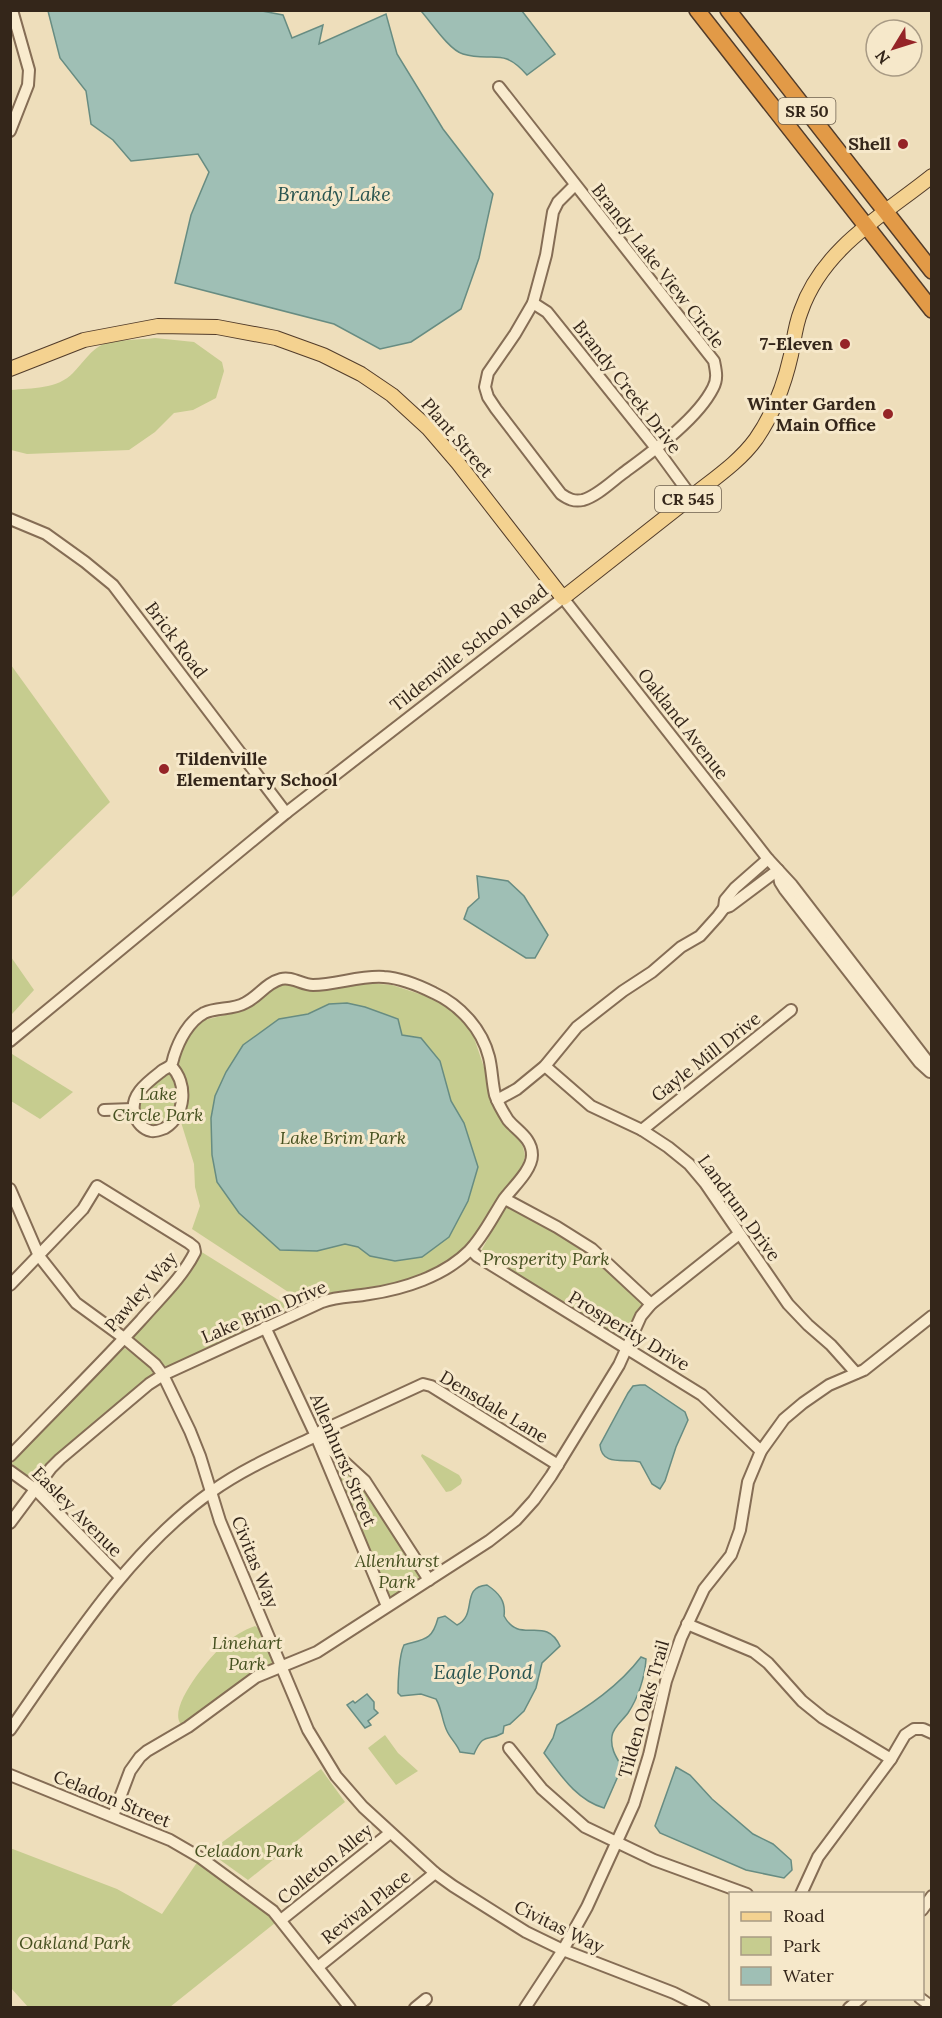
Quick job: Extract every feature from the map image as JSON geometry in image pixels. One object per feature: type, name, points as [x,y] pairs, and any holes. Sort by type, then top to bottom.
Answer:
[{"type":"highway","name":"SR 50","points":[[697,10],[932,310]]},
{"type":"highway","name":"SR 50","points":[[728,10],[932,271]]},
{"type":"main road","name":"CR 545","points":[[868,226],[932,176]]},
{"type":"main road","name":"Tildenville School Road","points":[[563,598],[743,454],[772,414],[782,387],[797,322],[812,283],[838,250],[868,226]]},
{"type":"main road","name":"Plant Street","points":[[10,369],[84,340],[158,326],[217,327],[276,338],[323,355],[361,374],[392,395],[428,428],[563,598]]},
{"type":"street","points":[[10,131],[28,85],[29,70],[12,10]]},
{"type":"street","points":[[498,87],[574,186]]},
{"type":"street","name":"Brandy Lake View Circle","points":[[574,186],[714,361],[717,376],[713,388],[695,412],[656,448],[593,496],[580,501],[571,500],[561,494],[496,409],[485,387],[488,373],[533,303],[546,255],[554,212],[558,202],[574,186]]},
{"type":"street","name":"Brandy Creek Drive","points":[[533,303],[547,312],[656,448],[691,496]]},
{"type":"street","name":"Brick Road","points":[[10,519],[46,534],[113,585],[286,813]]},
{"type":"street","name":"Tildenville School Road","points":[[10,1041],[286,813],[563,598]]},
{"type":"street","name":"Oakland Avenue","points":[[563,598],[768,859],[792,885],[932,1067]]},
{"type":"street","points":[[724,908],[724,900],[768,859]]},
{"type":"street","points":[[497,1100],[517,1089],[545,1066],[576,1027],[652,972],[681,947],[700,936],[724,908],[778,870]]},
{"type":"street","name":"Oakland Avenue","points":[[778,870],[780,882],[785,890],[919,1062],[932,1073]]},
{"type":"street","name":"Lake Brim Drive","points":[[10,1523],[60,1459],[149,1384],[163,1375],[331,1299],[370,1294],[413,1283],[456,1262],[471,1250],[528,1168],[532,1156],[530,1144],[510,1122],[497,1100],[489,1056],[482,1038],[472,1023],[458,1008],[436,994],[403,981],[384,977],[311,986],[297,980],[282,979],[266,987],[256,998],[242,1005],[220,1008],[202,1014],[182,1036],[171,1066]]},
{"type":"street","name":"Gayle Mill Drive","points":[[642,1130],[791,1010]]},
{"type":"street","points":[[171,1066],[176,1071],[183,1098],[180,1112],[161,1130],[152,1131],[144,1128],[138,1122],[133,1109],[135,1097],[142,1088],[171,1066]]},
{"type":"street","name":"Landrum Drive","points":[[545,1066],[591,1106],[642,1130],[688,1164],[705,1183],[788,1304],[831,1345],[856,1374]]},
{"type":"street","points":[[104,1110],[133,1109]]},
{"type":"street","name":"Pawley Way","points":[[10,1285],[83,1209],[97,1186],[194,1247],[195,1252],[185,1271],[10,1456]]},
{"type":"street","name":"Civitas Way","points":[[10,1189],[39,1256],[76,1303],[124,1338],[155,1364],[163,1375],[190,1431],[220,1521],[308,1730],[336,1776],[363,1808],[435,1874],[509,1922],[563,1950],[668,1990],[704,2007]]},
{"type":"street","points":[[505,1199],[592,1249],[651,1304]]},
{"type":"street","points":[[113,1816],[130,1771],[140,1757],[188,1727],[256,1677],[317,1652],[489,1541],[516,1520],[534,1500],[558,1465],[620,1365],[641,1316],[651,1304],[739,1234]]},
{"type":"street","name":"Prosperity Drive","points":[[471,1250],[477,1256],[702,1395],[761,1451]]},
{"type":"street","name":"Tilden Oaks Trail","points":[[525,2007],[563,1950],[587,1907],[634,1804],[649,1755],[666,1681],[687,1624],[704,1589],[731,1555],[740,1530],[748,1482],[761,1451],[784,1419],[803,1403],[829,1385],[864,1370],[932,1316]]},
{"type":"street","name":"Allenhurst Street","points":[[265,1327],[316,1436],[387,1606]]},
{"type":"street","name":"Densdale Lane","points":[[316,1436],[321,1431],[423,1384],[430,1386],[558,1465]]},
{"type":"street","points":[[10,1730],[120,1577],[166,1529],[236,1475],[316,1436],[365,1481],[429,1580]]},
{"type":"street","name":"Easley Avenue","points":[[10,1471],[35,1489],[120,1577]]},
{"type":"street","points":[[687,1624],[754,1652],[802,1701],[823,1718],[891,1759]]},
{"type":"street","points":[[801,1892],[818,1857],[891,1759],[905,1736],[914,1729],[932,1732]]},
{"type":"street","points":[[510,1748],[542,1789],[585,1827],[654,1860],[744,1892]]},
{"type":"street","name":"Celadon Street","points":[[10,1775],[170,1840],[201,1858],[256,1898],[281,1920],[350,2007]]},
{"type":"street","name":"Colleton Alley","points":[[281,1920],[390,1833]]},
{"type":"street","name":"Revival Place","points":[[318,1967],[435,1874]]},
{"type":"street","points":[[415,2007],[426,1999]]},
{"type":"green space","points":[[155,338],[194,342],[222,362],[224,371],[216,398],[193,410],[174,413],[155,432],[129,450],[27,454],[11,450],[11,390],[44,387],[60,382],[73,373],[95,349],[104,344]]},
{"type":"green space","points":[[11,665],[110,802],[10,898]]},
{"type":"green space","points":[[11,957],[34,990],[12,1014],[10,1013]]},
{"type":"green space","name":"Lake Brim Park","points":[[294,981],[392,985],[441,1001],[469,1023],[489,1082],[523,1147],[525,1156],[522,1167],[471,1241],[460,1252],[429,1273],[397,1283],[323,1294],[305,1303],[192,1229],[200,1206],[195,1187],[194,1164],[180,1119],[188,1086],[175,1061],[183,1040],[200,1021],[243,1011],[275,985]]},
{"type":"green space","points":[[12,1054],[73,1092],[40,1119],[11,1101]]},
{"type":"green space","name":"Lake Circle Park","points":[[167,1073],[173,1073],[180,1100],[168,1122],[161,1126],[149,1126],[144,1123],[140,1113],[143,1095]]},
{"type":"green space","name":"Prosperity Park","points":[[508,1206],[561,1234],[595,1257],[644,1303],[624,1337],[619,1339],[480,1253]]},
{"type":"green space","points":[[200,1251],[293,1309],[166,1367],[133,1341],[133,1337],[183,1282],[197,1261]]},
{"type":"green space","points":[[122,1346],[149,1366],[154,1374],[47,1463],[38,1479],[33,1480],[12,1464],[14,1459]]},
{"type":"green space","points":[[422,1454],[459,1475],[462,1480],[461,1484],[446,1492],[421,1456]]},
{"type":"green space","name":"Allenhurst Park","points":[[336,1462],[362,1483],[420,1574],[421,1579],[390,1598],[387,1596],[333,1466]]},
{"type":"green space","name":"Linehart Park","points":[[255,1626],[261,1630],[274,1663],[272,1666],[252,1674],[184,1724],[180,1723],[178,1715],[180,1705],[201,1670],[223,1645],[238,1634]]},
{"type":"green space","points":[[385,1735],[398,1753],[418,1771],[396,1785],[368,1748]]},
{"type":"green space","name":"Celadon Park","points":[[321,1769],[345,1802],[248,1880],[209,1852]]},
{"type":"green space","name":"Oakland Park","points":[[10,1848],[117,1889],[162,1914],[198,1861],[271,1915],[275,1923],[170,2007],[28,2007],[11,1988]]},
{"type":"water","name":"Brandy Lake","points":[[48,11],[262,11],[283,15],[292,38],[323,25],[319,44],[386,14],[397,54],[443,129],[493,194],[479,258],[461,309],[411,342],[380,349],[334,324],[175,283],[191,215],[209,172],[198,154],[131,161],[113,140],[91,124],[86,91],[60,58]]},
{"type":"water","points":[[421,11],[522,11],[555,54],[527,75],[518,66],[504,58],[473,56],[458,51],[446,42]]},
{"type":"water","points":[[477,876],[508,881],[524,896],[548,935],[535,958],[526,958],[464,919],[468,908],[479,898]]},
{"type":"water","name":"Lake Brim Park","points":[[347,1003],[398,1019],[402,1035],[421,1038],[440,1061],[451,1101],[464,1123],[478,1167],[468,1201],[449,1237],[422,1257],[395,1261],[370,1256],[358,1247],[345,1244],[317,1251],[280,1250],[239,1213],[217,1182],[212,1155],[211,1118],[215,1096],[226,1072],[243,1045],[279,1019],[308,1014],[329,1004]]},
{"type":"water","points":[[645,1385],[685,1412],[688,1420],[660,1489],[652,1484],[640,1462],[610,1459],[602,1452],[600,1445],[633,1386]]},
{"type":"water","name":"Eagle Pond","points":[[487,1585],[501,1598],[504,1616],[510,1625],[517,1629],[547,1632],[560,1646],[542,1663],[536,1688],[524,1711],[510,1724],[504,1726],[503,1733],[481,1742],[474,1754],[460,1752],[447,1731],[436,1699],[421,1694],[401,1696],[398,1693],[399,1676],[404,1645],[430,1635],[438,1618],[445,1616],[457,1625],[467,1615],[474,1591]]},
{"type":"water","points":[[641,1657],[646,1659],[638,1694],[632,1707],[613,1733],[613,1748],[622,1767],[604,1808],[577,1793],[544,1753],[553,1738],[557,1725],[602,1695]]},
{"type":"water","points":[[367,1694],[374,1702],[374,1709],[378,1713],[368,1721],[371,1725],[365,1728],[347,1705],[353,1701],[355,1703]]},
{"type":"water","points":[[676,1767],[690,1775],[712,1799],[753,1834],[773,1844],[791,1860],[792,1870],[784,1878],[746,1870],[660,1833],[655,1826]]},
{"type":"place","name":"Shell","points":[[903,144]]},
{"type":"place","name":"7-Eleven","points":[[845,344]]},
{"type":"place","name":"Winter Garden Main Office","points":[[888,414]]},
{"type":"place","name":"Tildenville Elementary School","points":[[164,769]]}]
